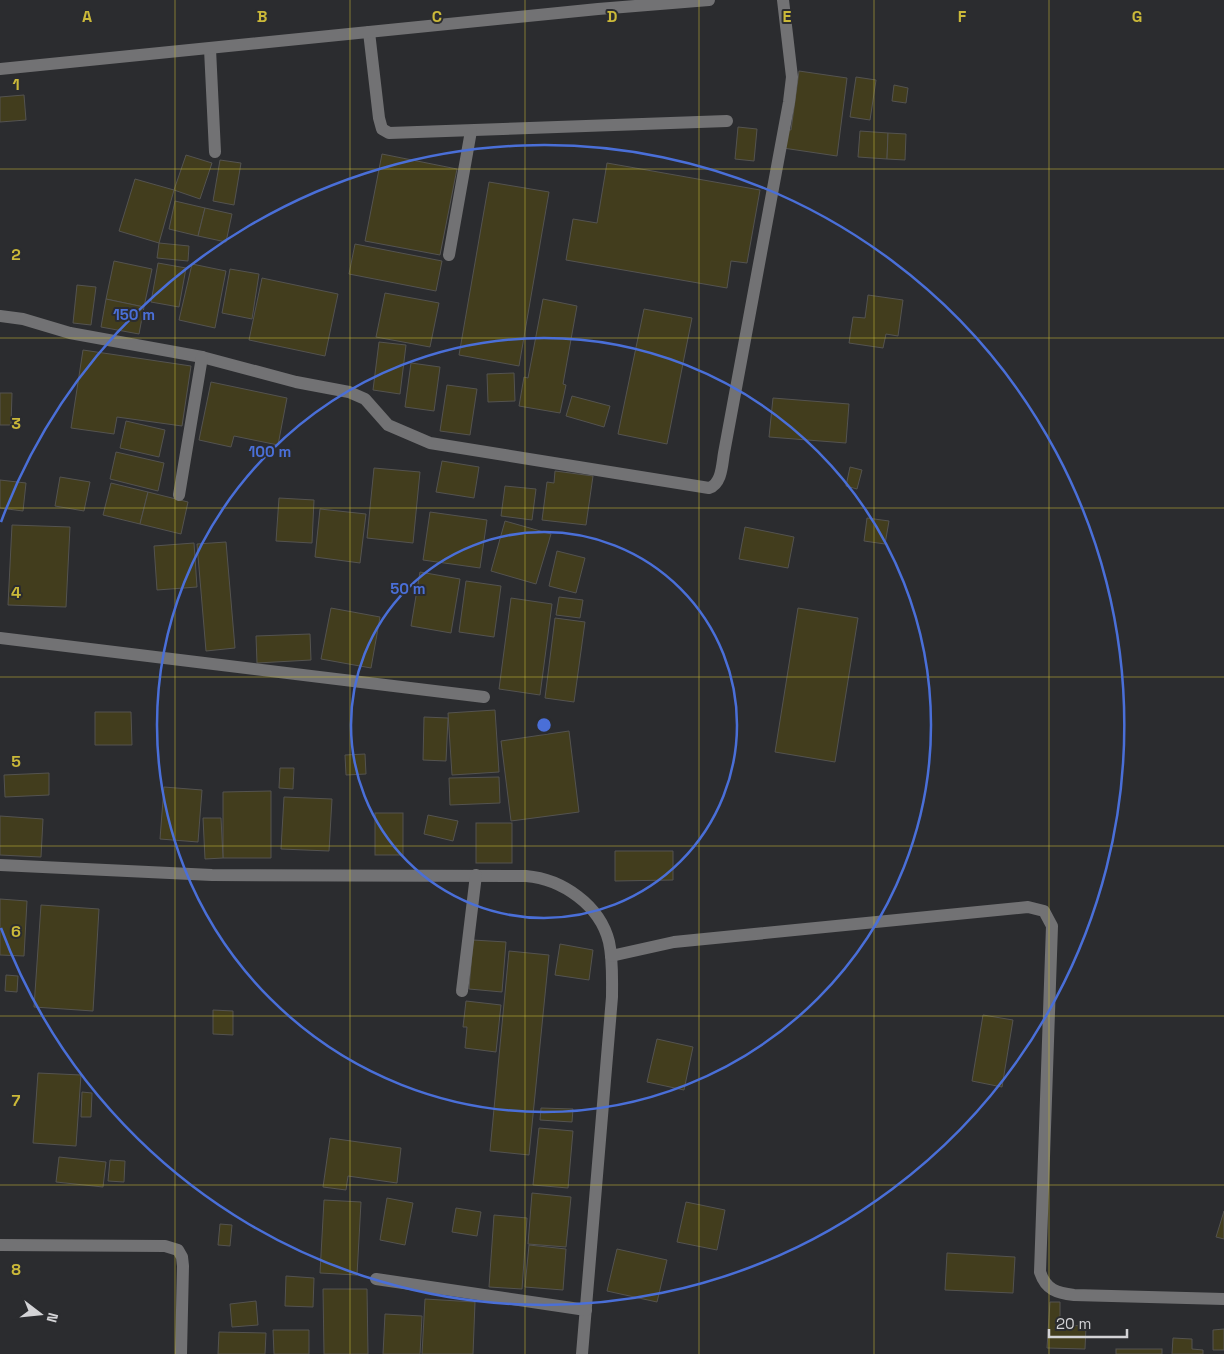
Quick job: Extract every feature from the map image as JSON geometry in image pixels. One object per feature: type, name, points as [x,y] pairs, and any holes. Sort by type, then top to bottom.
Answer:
[{"type":"street","points":[[0,69],[710,0]]},
{"type":"street","points":[[0,316],[23,319],[70,333],[202,357],[296,382],[349,392],[365,399],[388,426],[430,443],[709,488],[714,486],[719,479],[789,102],[792,77],[783,0]]},
{"type":"street","points":[[370,32],[370,47],[382,129],[389,132],[471,131],[727,121]]},
{"type":"street","points":[[210,49],[215,146]]},
{"type":"street","points":[[449,255],[471,131]]},
{"type":"street","points":[[179,495],[202,357]]},
{"type":"street","points":[[0,638],[484,697]]},
{"type":"street","points":[[0,865],[212,875],[476,875],[538,877],[575,893],[599,921],[608,940],[612,956],[612,997],[582,1354]]},
{"type":"street","points":[[462,992],[476,875]]},
{"type":"street","points":[[612,956],[674,942],[1028,907],[1044,911],[1052,926],[1040,1272],[1044,1282],[1058,1294],[1224,1299]]},
{"type":"street","points":[[0,1245],[165,1246],[178,1250],[182,1257],[183,1266],[182,1354]]},
{"type":"street","points":[[376,1279],[586,1310]]},
{"type":"building","points":[[799,71],[847,78],[837,156],[783,148],[785,129],[791,130]]},
{"type":"building","points":[[856,77],[876,80],[870,120],[850,117]]},
{"type":"building","points":[[894,85],[908,88],[906,103],[892,101]]},
{"type":"building","points":[[24,95],[26,120],[0,122],[0,97]]},
{"type":"building","points":[[738,127],[757,129],[754,161],[735,159]]},
{"type":"building","points":[[860,131],[888,133],[887,159],[858,157]]},
{"type":"building","points":[[888,133],[906,134],[905,160],[887,159]]},
{"type":"building","points":[[382,154],[457,169],[440,255],[365,241]]},
{"type":"building","points":[[186,155],[212,163],[200,199],[174,190]]},
{"type":"building","points":[[220,160],[241,163],[234,205],[213,201]]},
{"type":"building","points":[[607,163],[760,190],[747,263],[731,261],[727,288],[566,260],[573,219],[597,223]]},
{"type":"building","points":[[135,179],[174,190],[159,243],[119,231]]},
{"type":"building","points":[[489,182],[549,192],[519,366],[459,355]]},
{"type":"building","points":[[175,201],[205,208],[198,236],[169,229]]},
{"type":"building","points":[[205,208],[232,214],[226,242],[198,236]]},
{"type":"building","points":[[159,243],[189,246],[188,261],[157,258]]},
{"type":"building","points":[[355,244],[442,261],[436,291],[349,274]]},
{"type":"building","points":[[114,261],[152,269],[144,307],[106,299]]},
{"type":"building","points":[[158,263],[186,268],[179,307],[151,302]]},
{"type":"building","points":[[192,264],[226,271],[215,328],[179,320]]},
{"type":"building","points":[[230,269],[259,274],[252,319],[222,313]]},
{"type":"building","points":[[262,278],[338,294],[325,356],[249,340]]},
{"type":"building","points":[[77,285],[96,287],[91,325],[73,323]]},
{"type":"building","points":[[385,293],[439,303],[430,347],[376,337]]},
{"type":"building","points":[[868,295],[903,300],[898,336],[886,334],[883,348],[849,343],[853,317],[865,318]]},
{"type":"building","points":[[106,299],[144,307],[139,334],[101,327]]},
{"type":"building","points":[[543,299],[577,306],[563,384],[566,385],[560,413],[519,406],[524,377],[528,378]]},
{"type":"building","points":[[644,309],[692,318],[667,444],[618,434]]},
{"type":"building","points":[[379,342],[406,345],[400,394],[373,390]]},
{"type":"building","points":[[83,350],[191,366],[182,426],[117,417],[114,434],[71,428]]},
{"type":"building","points":[[411,363],[440,367],[434,411],[405,407]]},
{"type":"building","points":[[514,373],[515,401],[488,402],[487,374]]},
{"type":"building","points":[[211,382],[287,398],[278,445],[234,436],[231,447],[199,440]]},
{"type":"building","points":[[447,385],[477,389],[470,435],[440,431]]},
{"type":"building","points":[[0,393],[12,393],[11,425],[0,425]]},
{"type":"building","points":[[572,396],[610,406],[604,427],[566,416]]},
{"type":"building","points":[[773,398],[849,404],[846,443],[769,437]]},
{"type":"building","points":[[126,421],[165,430],[159,457],[120,448]]},
{"type":"building","points":[[116,452],[164,463],[158,491],[110,479]]},
{"type":"building","points":[[442,461],[479,467],[474,498],[436,492]]},
{"type":"building","points":[[850,467],[862,470],[857,489],[846,486]]},
{"type":"building","points":[[374,468],[420,472],[413,543],[367,538]]},
{"type":"building","points":[[555,471],[593,476],[586,525],[542,520],[547,482],[554,483]]},
{"type":"building","points":[[60,477],[90,482],[84,511],[55,506]]},
{"type":"building","points":[[0,480],[26,483],[23,511],[0,508]]},
{"type":"building","points":[[111,483],[148,492],[140,524],[103,515]]},
{"type":"building","points":[[505,486],[536,489],[532,520],[501,516]]},
{"type":"building","points":[[148,492],[188,502],[181,534],[140,524]]},
{"type":"building","points":[[279,498],[314,500],[312,543],[276,541]]},
{"type":"building","points":[[320,509],[366,514],[360,563],[315,557]]},
{"type":"building","points":[[430,512],[487,520],[480,568],[423,560]]},
{"type":"building","points":[[867,518],[889,521],[885,544],[864,541]]},
{"type":"building","points":[[505,521],[551,534],[536,584],[491,571]]},
{"type":"building","points":[[12,525],[70,527],[66,607],[8,605]]},
{"type":"building","points":[[745,527],[794,537],[788,568],[739,559]]},
{"type":"building","points":[[226,542],[235,648],[206,651],[197,544]]},
{"type":"building","points":[[194,543],[197,587],[157,590],[154,546]]},
{"type":"building","points":[[557,551],[585,558],[576,593],[549,586]]},
{"type":"building","points":[[420,572],[460,579],[451,633],[411,626]]},
{"type":"building","points":[[466,581],[501,586],[494,637],[459,632]]},
{"type":"building","points":[[559,597],[583,600],[580,618],[556,615]]},
{"type":"building","points":[[511,598],[552,604],[540,695],[499,689]]},
{"type":"building","points":[[331,608],[380,617],[371,668],[321,659]]},
{"type":"building","points":[[798,608],[858,618],[835,762],[775,752]]},
{"type":"building","points":[[555,618],[585,622],[574,702],[545,698]]},
{"type":"building","points":[[310,634],[311,660],[257,663],[256,636]]},
{"type":"building","points":[[495,710],[499,772],[452,775],[448,713]]},
{"type":"building","points":[[95,712],[131,712],[132,745],[95,745]]},
{"type":"building","points":[[424,717],[448,718],[446,761],[423,760]]},
{"type":"building","points":[[569,731],[579,812],[511,821],[501,741]]},
{"type":"building","points":[[365,754],[366,774],[346,775],[345,755]]},
{"type":"building","points":[[280,768],[294,768],[293,789],[279,788]]},
{"type":"building","points":[[49,773],[49,795],[5,797],[4,775]]},
{"type":"building","points":[[499,777],[500,803],[450,805],[449,778]]},
{"type":"building","points":[[164,787],[202,790],[198,842],[160,839]]},
{"type":"building","points":[[271,791],[271,858],[223,858],[223,792]]},
{"type":"building","points":[[284,797],[332,799],[329,851],[281,849]]},
{"type":"building","points":[[375,813],[403,813],[403,855],[375,855]]},
{"type":"building","points":[[428,815],[458,821],[453,841],[424,834]]},
{"type":"building","points":[[0,816],[43,819],[41,857],[0,855]]},
{"type":"building","points":[[203,818],[221,818],[223,858],[205,859]]},
{"type":"building","points":[[476,823],[512,823],[512,863],[476,863]]},
{"type":"building","points":[[615,851],[673,851],[673,880],[615,881]]},
{"type":"building","points":[[0,899],[27,901],[24,956],[0,955]]},
{"type":"building","points":[[41,905],[99,909],[93,1011],[34,1007]]},
{"type":"building","points":[[473,940],[506,942],[502,992],[469,989]]},
{"type":"building","points":[[560,944],[593,950],[589,980],[555,975]]},
{"type":"building","points":[[509,951],[549,955],[529,1155],[490,1151]]},
{"type":"building","points":[[6,975],[18,976],[17,992],[5,991]]},
{"type":"building","points":[[466,1001],[501,1005],[496,1052],[465,1048],[467,1027],[463,1027]]},
{"type":"building","points":[[213,1010],[233,1011],[233,1035],[213,1034]]},
{"type":"building","points":[[983,1015],[1013,1020],[1002,1087],[972,1081]]},
{"type":"building","points":[[657,1039],[693,1047],[684,1090],[647,1082]]},
{"type":"building","points":[[38,1073],[81,1075],[76,1146],[33,1143]]},
{"type":"building","points":[[82,1092],[92,1093],[91,1117],[81,1117]]},
{"type":"building","points":[[541,1108],[573,1109],[572,1122],[540,1120]]},
{"type":"building","points":[[539,1128],[573,1131],[568,1188],[533,1185]]},
{"type":"building","points":[[330,1138],[401,1148],[397,1183],[348,1176],[346,1190],[323,1187]]},
{"type":"building","points":[[59,1157],[106,1162],[103,1187],[56,1182]]},
{"type":"building","points":[[110,1160],[125,1161],[124,1182],[108,1181]]},
{"type":"building","points":[[532,1193],[571,1197],[566,1247],[528,1244]]},
{"type":"building","points":[[387,1198],[413,1203],[405,1245],[380,1240]]},
{"type":"building","points":[[324,1200],[361,1202],[357,1275],[320,1273]]},
{"type":"building","points":[[686,1202],[725,1210],[717,1250],[677,1242]]},
{"type":"building","points":[[456,1208],[481,1212],[477,1236],[452,1232]]},
{"type":"building","points":[[1224,1211],[1224,1239],[1216,1237]]},
{"type":"building","points":[[494,1215],[527,1218],[522,1289],[489,1287]]},
{"type":"building","points":[[220,1224],[232,1225],[230,1246],[218,1245]]},
{"type":"building","points":[[529,1245],[566,1249],[563,1290],[525,1287]]},
{"type":"building","points":[[617,1249],[667,1260],[657,1302],[607,1291]]},
{"type":"building","points":[[947,1253],[1015,1257],[1013,1293],[945,1290]]},
{"type":"building","points":[[286,1276],[314,1278],[313,1307],[285,1306]]},
{"type":"building","points":[[323,1289],[367,1289],[368,1354],[324,1354]]},
{"type":"building","points":[[425,1299],[475,1302],[473,1354],[422,1354]]},
{"type":"building","points":[[256,1301],[258,1325],[232,1327],[230,1304]]},
{"type":"building","points":[[1050,1302],[1060,1302],[1060,1325],[1086,1326],[1085,1349],[1047,1348]]},
{"type":"building","points":[[385,1314],[422,1316],[420,1354],[383,1354]]},
{"type":"building","points":[[1224,1329],[1224,1350],[1213,1350],[1213,1330]]},
{"type":"building","points":[[273,1330],[309,1330],[309,1354],[274,1354]]},
{"type":"building","points":[[219,1332],[266,1333],[265,1354],[218,1354]]},
{"type":"building","points":[[1173,1338],[1192,1339],[1192,1349],[1203,1350],[1203,1354],[1172,1354]]},
{"type":"building","points":[[1116,1349],[1162,1349],[1162,1354],[1116,1354]]}]
